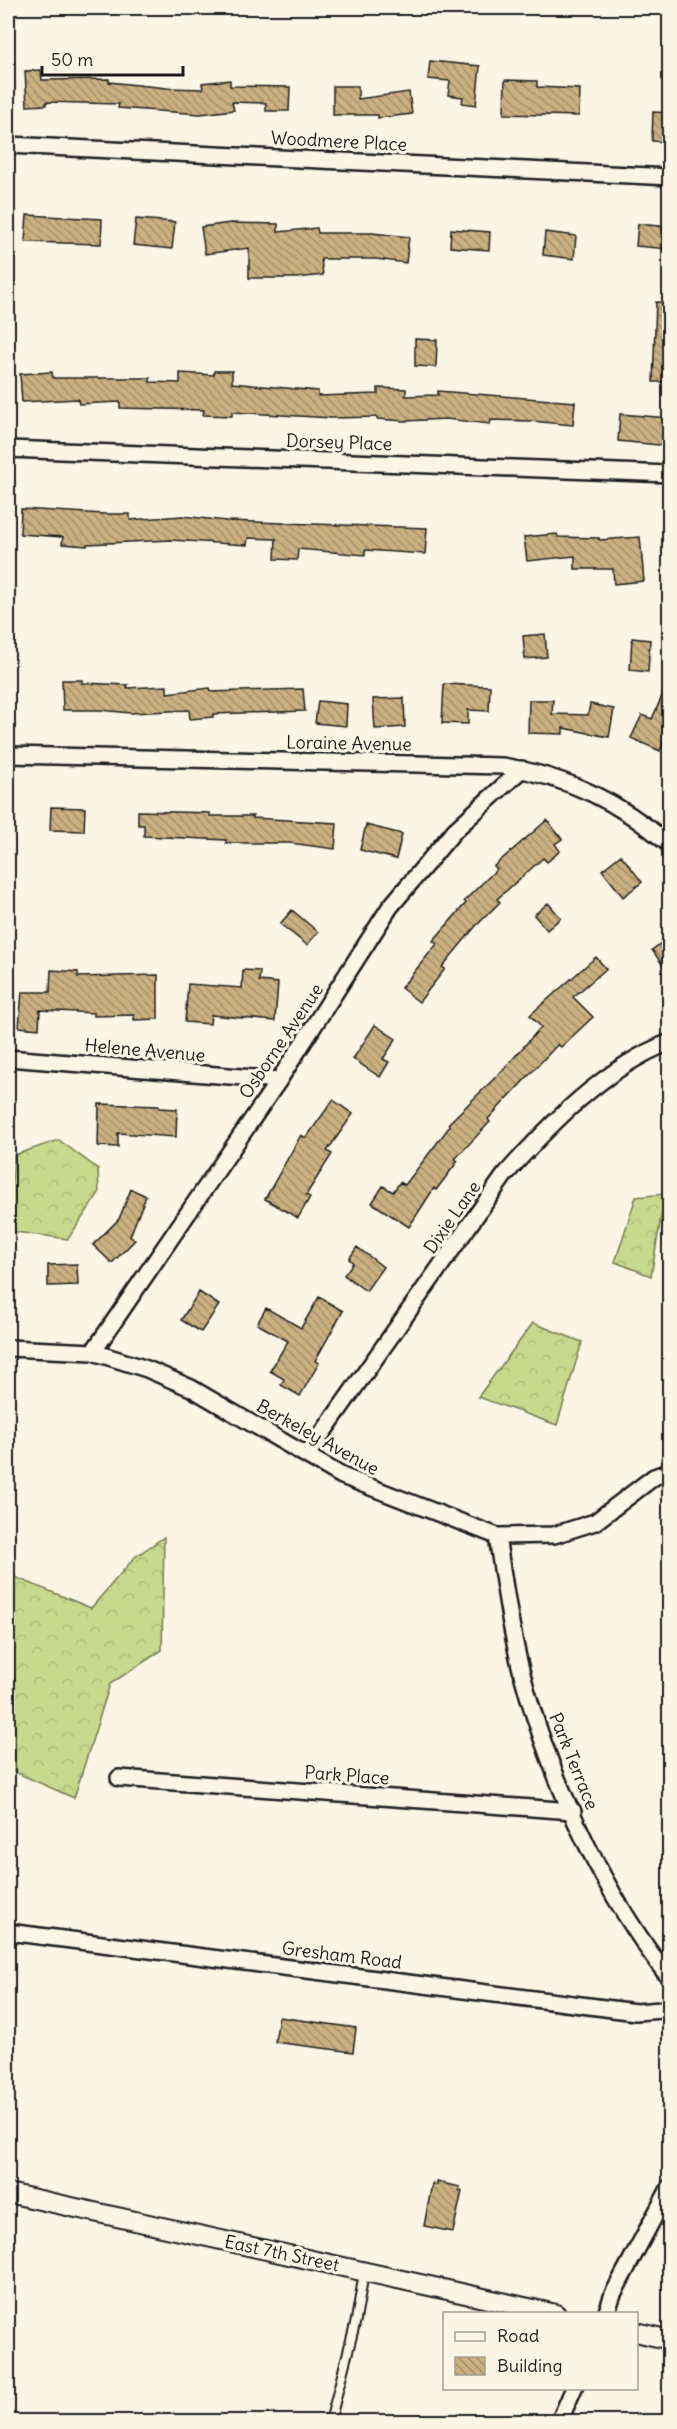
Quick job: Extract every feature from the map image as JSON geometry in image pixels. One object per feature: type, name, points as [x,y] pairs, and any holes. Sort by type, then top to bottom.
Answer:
[{"type":"street","name":"Woodmere Place","points":[[8,145],[669,177]]},
{"type":"street","name":"Dorsey Place","points":[[8,449],[669,474]]},
{"type":"street","name":"Loraine Avenue","points":[[8,755],[502,766],[564,780],[593,792],[628,813],[669,845]]},
{"type":"street","name":"Osborne Avenue","points":[[93,1352],[279,1080],[390,907],[455,830],[522,769]]},
{"type":"street","name":"Dixie Lane","points":[[307,1455],[504,1176],[540,1135],[594,1087],[653,1048],[669,1042]]},
{"type":"street","name":"Helene Avenue","points":[[8,1058],[279,1080]]},
{"type":"street","name":"Berkeley Avenue","points":[[8,1348],[93,1352],[147,1369],[191,1388],[342,1476],[497,1536],[554,1535],[595,1522],[654,1477],[669,1472]]},
{"type":"street","name":"Park Terrace","points":[[497,1536],[508,1608],[526,1690],[554,1770],[625,1915],[669,1979]]},
{"type":"street","name":"Park Place","points":[[119,1778],[573,1811]]},
{"type":"street","name":"Gresham Road","points":[[8,1932],[636,2012],[661,2010],[669,2005]]},
{"type":"street","points":[[606,2312],[613,2294],[669,2187]]},
{"type":"street","name":"East 7th Street","points":[[8,2193],[551,2312]]},
{"type":"street","points":[[638,2332],[669,2340]]},
{"type":"street","points":[[559,2421],[573,2390]]},
{"type":"lane","points":[[330,2421],[356,2320],[364,2271]]},
{"type":"green space","points":[[59,1140],[98,1169],[99,1193],[68,1239],[8,1231],[14,1155]]},
{"type":"green space","points":[[665,1194],[651,1276],[615,1262],[636,1197]]},
{"type":"green space","points":[[533,1323],[582,1342],[557,1425],[478,1397]]},
{"type":"green space","points":[[164,1537],[162,1650],[110,1684],[74,1798],[8,1769],[8,1574],[91,1608],[135,1557]]},
{"type":"building","points":[[430,61],[480,66],[476,105],[462,103],[463,97],[448,95],[450,81],[428,79]]},
{"type":"building","points":[[41,70],[42,80],[109,79],[109,82],[203,89],[202,83],[230,80],[230,86],[290,87],[289,111],[266,111],[266,103],[232,102],[234,110],[200,114],[118,108],[119,104],[46,102],[46,105],[27,106],[25,71]]},
{"type":"building","points":[[505,80],[537,81],[537,87],[580,89],[579,116],[504,114]]},
{"type":"building","points":[[333,86],[358,86],[358,99],[409,92],[412,114],[378,118],[378,115],[333,115]]},
{"type":"building","points":[[653,112],[669,113],[669,142],[652,141]]},
{"type":"building","points":[[27,215],[102,219],[101,244],[25,242]]},
{"type":"building","points":[[136,219],[175,222],[172,249],[133,245]]},
{"type":"building","points":[[231,223],[278,224],[278,232],[317,228],[318,233],[372,233],[409,237],[406,263],[376,259],[321,259],[323,275],[296,278],[249,278],[249,248],[205,254],[201,227]]},
{"type":"building","points":[[638,224],[669,227],[669,249],[636,246]]},
{"type":"building","points":[[451,229],[490,232],[489,250],[450,247]]},
{"type":"building","points":[[545,232],[576,236],[574,259],[543,255]]},
{"type":"building","points":[[656,302],[669,303],[669,382],[653,382]]},
{"type":"building","points":[[415,339],[437,340],[436,367],[415,366]]},
{"type":"building","points":[[214,371],[232,371],[232,383],[318,391],[318,396],[378,394],[378,388],[406,389],[406,396],[438,395],[438,391],[575,402],[573,425],[491,420],[490,424],[446,419],[405,421],[377,419],[377,417],[332,418],[232,412],[232,416],[203,415],[204,410],[120,408],[120,402],[79,404],[78,399],[22,402],[20,374],[52,372],[53,378],[150,378],[150,382],[180,383],[180,373],[214,375]]},
{"type":"building","points":[[620,414],[669,418],[669,446],[618,441]]},
{"type":"building","points":[[21,509],[130,514],[130,520],[182,516],[226,521],[427,528],[425,554],[365,550],[365,555],[298,549],[297,560],[275,559],[276,539],[248,538],[247,545],[171,540],[87,544],[87,546],[62,544],[63,537],[20,534]]},
{"type":"building","points":[[557,534],[558,537],[599,538],[599,540],[640,537],[644,581],[614,584],[613,569],[575,569],[575,556],[527,561],[524,537]]},
{"type":"building","points":[[545,634],[547,657],[525,659],[523,636]]},
{"type":"building","points":[[632,638],[650,640],[648,672],[630,670]]},
{"type":"building","points":[[62,680],[128,685],[127,688],[167,686],[167,693],[210,688],[211,692],[303,689],[305,711],[213,714],[213,717],[190,719],[189,710],[131,713],[63,710]]},
{"type":"building","points":[[669,680],[669,730],[660,751],[631,738],[642,715],[652,719]]},
{"type":"building","points":[[444,684],[490,686],[489,711],[468,710],[468,724],[442,723]]},
{"type":"building","points":[[404,698],[405,727],[375,729],[373,699]]},
{"type":"building","points":[[529,700],[553,700],[552,714],[588,715],[590,704],[614,709],[609,737],[563,728],[563,734],[528,733]]},
{"type":"building","points":[[318,701],[347,704],[346,726],[315,723]]},
{"type":"building","points":[[51,807],[85,808],[84,831],[50,830]]},
{"type":"building","points":[[138,811],[210,813],[210,816],[253,816],[253,818],[337,823],[335,849],[290,843],[226,843],[226,840],[144,836],[144,825],[138,825]]},
{"type":"building","points":[[547,820],[562,839],[555,844],[560,851],[547,862],[543,858],[497,899],[500,902],[475,927],[442,967],[445,969],[419,1002],[401,988],[437,944],[433,941],[466,903],[464,901],[497,869],[494,866]]},
{"type":"building","points":[[366,825],[402,834],[396,859],[360,850]]},
{"type":"building","points":[[621,855],[642,882],[623,897],[602,870]]},
{"type":"building","points":[[548,903],[561,918],[547,930],[534,915]]},
{"type":"building","points":[[292,910],[318,932],[307,945],[280,924]]},
{"type":"building","points":[[669,937],[669,974],[652,950]]},
{"type":"building","points":[[596,957],[606,969],[573,997],[593,1017],[561,1047],[558,1044],[488,1119],[490,1122],[455,1159],[458,1161],[436,1190],[434,1188],[409,1227],[372,1203],[383,1186],[393,1192],[400,1182],[405,1185],[450,1126],[448,1124],[504,1069],[541,1027],[530,1015]]},
{"type":"building","points":[[51,970],[78,972],[78,977],[158,975],[158,1019],[134,1020],[134,1015],[94,1016],[94,1013],[40,1010],[39,1029],[19,1027],[22,992],[50,992]]},
{"type":"building","points":[[243,970],[260,971],[259,981],[278,983],[275,1021],[211,1015],[210,1024],[185,1022],[188,984],[242,988]]},
{"type":"building","points":[[375,1025],[396,1039],[383,1059],[389,1062],[380,1077],[353,1059]]},
{"type":"building","points":[[333,1100],[353,1114],[327,1151],[332,1154],[306,1195],[310,1197],[298,1218],[265,1199],[301,1135],[306,1138]]},
{"type":"building","points":[[99,1104],[159,1106],[159,1108],[177,1109],[176,1137],[118,1133],[118,1147],[98,1146]]},
{"type":"building","points":[[131,1189],[146,1196],[130,1236],[135,1240],[112,1263],[93,1245],[119,1219]]},
{"type":"building","points":[[357,1247],[383,1267],[366,1291],[344,1275],[353,1263],[349,1259]]},
{"type":"building","points":[[77,1264],[78,1285],[48,1286],[48,1265]]},
{"type":"building","points":[[199,1292],[219,1305],[201,1332],[181,1320]]},
{"type":"building","points":[[319,1297],[343,1311],[315,1361],[319,1363],[300,1396],[281,1385],[284,1379],[270,1371],[288,1341],[257,1324],[266,1308],[301,1328]]},
{"type":"building","points":[[279,2017],[356,2028],[353,2052],[275,2042]]},
{"type":"building","points":[[437,2182],[460,2187],[459,2191],[462,2191],[453,2232],[424,2226],[432,2184],[437,2185]]}]
